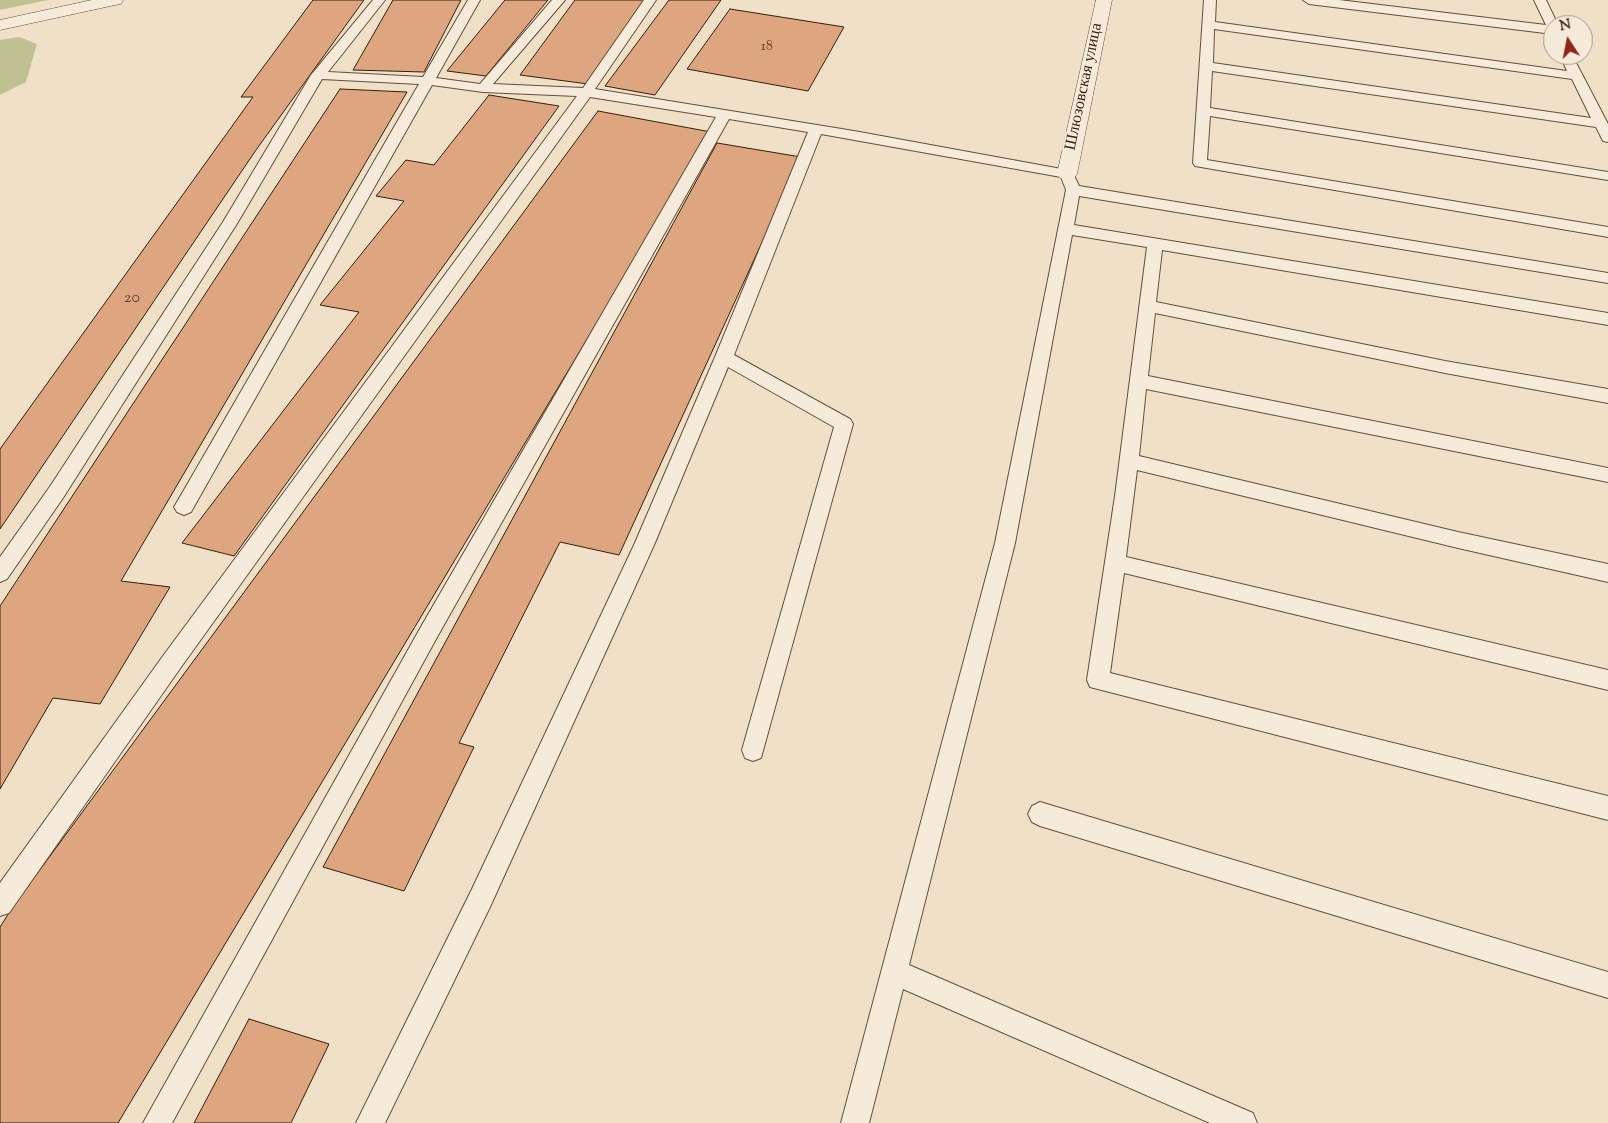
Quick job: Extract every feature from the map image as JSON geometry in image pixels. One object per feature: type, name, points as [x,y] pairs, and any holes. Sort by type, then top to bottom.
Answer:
[{"type":"street","points":[[0,26],[115,0]]},
{"type":"street","name":"Шлюзовская улица","points":[[1070,182],[1104,0]]},
{"type":"lane","points":[[0,574],[56,493],[220,238],[318,75],[379,0]]},
{"type":"lane","points":[[184,507],[474,0]]},
{"type":"lane","points":[[483,88],[559,0]]},
{"type":"lane","points":[[0,904],[171,663],[587,92],[650,0]]},
{"type":"lane","points":[[1210,0],[1200,162],[1608,232]]},
{"type":"lane","points":[[1309,0],[1543,28]]},
{"type":"lane","points":[[1540,0],[1547,15]]},
{"type":"lane","points":[[1209,25],[1576,76]]},
{"type":"lane","points":[[1571,65],[1608,138]]},
{"type":"lane","points":[[1206,66],[1601,124]]},
{"type":"lane","points":[[318,75],[428,81],[483,88],[587,92],[816,130],[1070,182],[1608,278]]},
{"type":"lane","points":[[1204,111],[1439,151],[1608,176]]},
{"type":"lane","points":[[156,1123],[424,641],[725,114]]},
{"type":"lane","points":[[370,1123],[515,825],[644,545],[724,357],[816,130]]},
{"type":"lane","points":[[855,1123],[1005,543],[1066,228],[1070,182]]},
{"type":"lane","points":[[1066,228],[1608,319]]},
{"type":"lane","points":[[1155,243],[1116,563],[1098,680],[1608,808]]},
{"type":"lane","points":[[1148,306],[1445,367],[1608,396]]},
{"type":"lane","points":[[724,357],[844,424],[753,750]]},
{"type":"lane","points":[[1139,381],[1608,475]]},
{"type":"lane","points":[[1129,461],[1458,540],[1608,573]]},
{"type":"lane","points":[[1116,563],[1608,680]]},
{"type":"lane","points":[[1040,814],[1608,985]]},
{"type":"lane","points":[[894,972],[1243,1123]]},
{"type":"green space","points":[[0,0],[48,0],[0,10]]},
{"type":"green space","points":[[19,37],[37,44],[26,82],[0,95],[0,40]]},
{"type":"building","points":[[313,0],[364,0],[256,150],[0,529],[0,449],[253,97],[241,97]]},
{"type":"building","points":[[393,0],[461,0],[424,72],[353,70]]},
{"type":"building","points":[[505,0],[548,0],[486,76],[447,71]]},
{"type":"building","points":[[575,0],[646,0],[588,84],[520,75]]},
{"type":"building","points":[[669,0],[721,0],[655,95],[605,86]]},
{"type":"building","points":[[730,9],[844,27],[808,91],[687,69]]},
{"type":"building","points":[[340,89],[407,92],[121,581],[170,587],[100,704],[53,698],[0,789],[0,606]]},
{"type":"building","points":[[489,95],[559,106],[234,556],[182,543],[359,312],[320,305],[404,201],[376,196],[406,160],[434,165]]},
{"type":"building","points":[[598,111],[711,132],[118,1123],[0,1123],[0,927],[14,905]]},
{"type":"building","points":[[717,143],[801,157],[619,555],[560,542],[459,743],[474,747],[404,891],[323,867]]},
{"type":"building","points":[[249,1019],[329,1044],[291,1123],[194,1123]]}]
